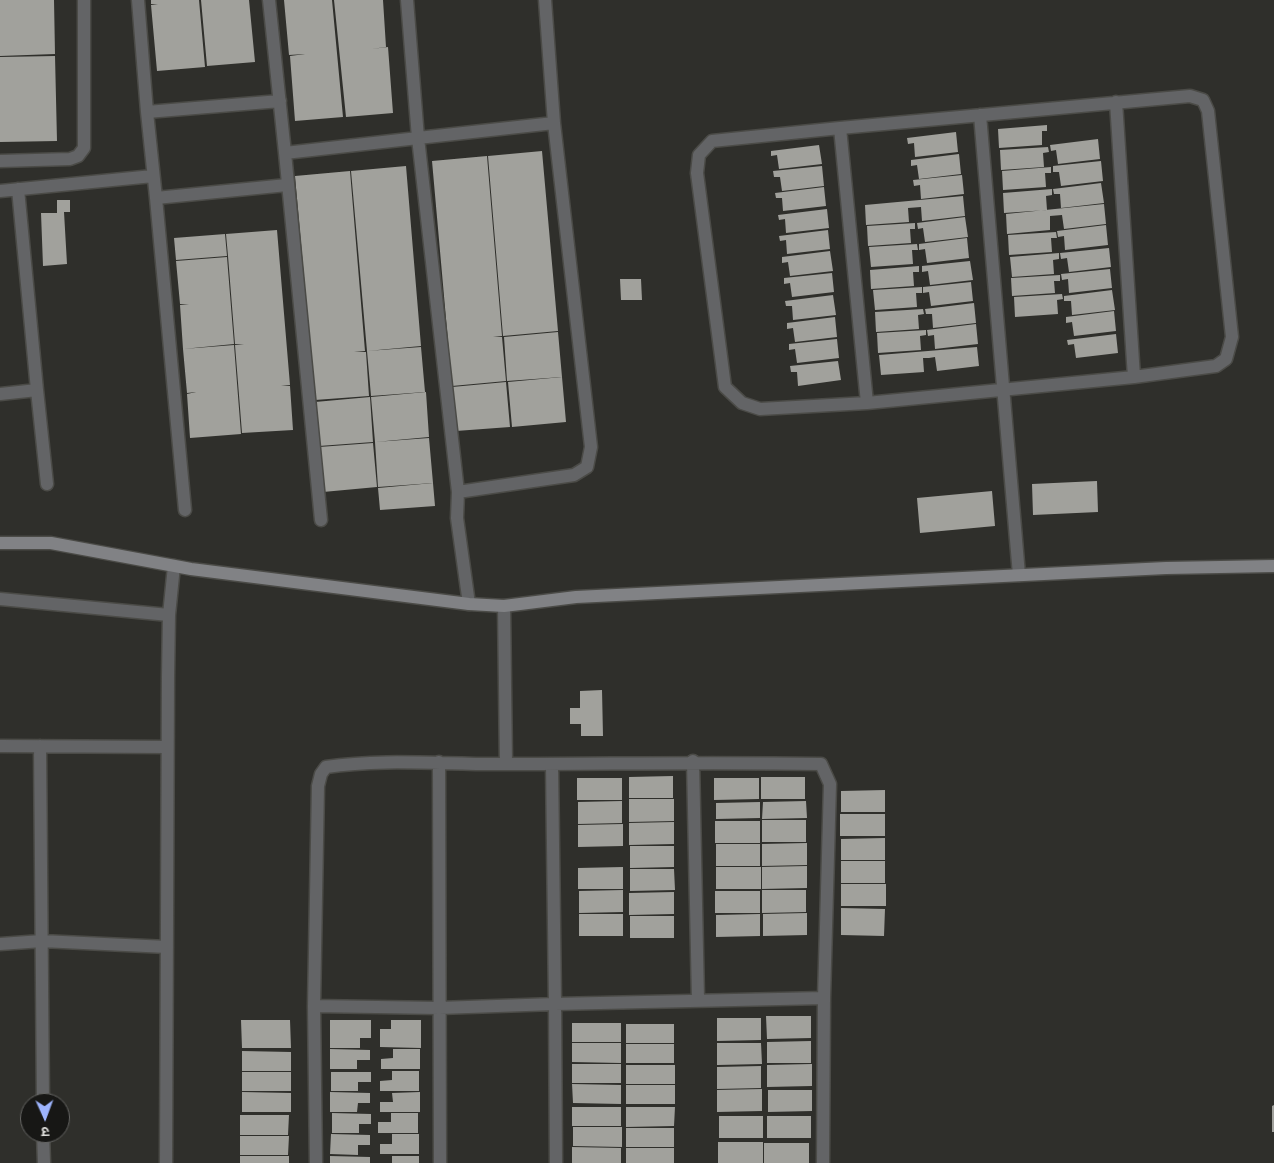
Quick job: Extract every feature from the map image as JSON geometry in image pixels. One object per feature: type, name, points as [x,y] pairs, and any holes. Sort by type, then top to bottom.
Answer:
[{"type":"street","points":[[0,161],[70,159],[78,156],[84,148],[84,0]]},
{"type":"street","points":[[138,0],[185,510]]},
{"type":"street","points":[[269,0],[321,520]]},
{"type":"street","points":[[407,0],[418,138],[458,492],[457,518],[469,604]]},
{"type":"street","points":[[458,492],[574,474],[587,468],[591,447],[554,123],[545,0]]},
{"type":"street","points":[[1190,96],[1203,100],[1208,111],[1232,337],[1226,358],[1216,366],[1134,377],[867,403],[760,409],[742,403],[725,386],[697,173],[699,155],[712,141],[980,115],[1190,96]]},
{"type":"street","points":[[147,112],[280,101]]},
{"type":"street","points":[[1116,102],[1134,377]]},
{"type":"street","points":[[980,115],[1019,575]]},
{"type":"street","points":[[285,153],[554,123]]},
{"type":"street","points":[[840,128],[867,403]]},
{"type":"street","points":[[0,191],[153,176]]},
{"type":"street","points":[[156,198],[287,185]]},
{"type":"street","points":[[18,189],[47,484]]},
{"type":"street","points":[[0,394],[37,390]]},
{"type":"street","points":[[0,543],[51,543],[174,566],[469,604],[504,606],[576,597],[1166,568],[1274,566]]},
{"type":"street","points":[[166,1163],[167,747],[169,615],[174,566]]},
{"type":"street","points":[[0,599],[169,615]]},
{"type":"street","points":[[504,606],[506,764]]},
{"type":"street","points":[[0,746],[167,747]]},
{"type":"street","points":[[40,746],[43,1093]]},
{"type":"street","points":[[693,761],[698,999]]},
{"type":"street","points":[[316,1163],[314,1006],[318,786],[321,774],[326,767],[336,765],[439,762],[552,764],[693,761],[821,764],[827,772],[830,784],[824,998],[823,1163]]},
{"type":"street","points":[[439,762],[440,1163]]},
{"type":"street","points":[[552,764],[556,1163]]},
{"type":"street","points":[[0,944],[42,941],[166,947]]},
{"type":"street","points":[[314,1006],[439,1008],[698,999],[824,998]]},
{"type":"street","points":[[43,1143],[44,1163]]},
{"type":"building","points":[[0,0],[54,0],[55,54],[0,56]]},
{"type":"building","points":[[151,0],[199,0],[205,67],[157,71],[151,5],[158,5],[151,4]]},
{"type":"building","points":[[201,0],[249,0],[255,62],[207,66]]},
{"type":"building","points":[[284,0],[332,0],[343,117],[295,121],[290,56],[305,54],[289,55]]},
{"type":"building","points":[[334,0],[383,0],[386,47],[371,49],[388,47],[393,113],[346,117]]},
{"type":"building","points":[[55,56],[57,141],[0,142],[0,57]]},
{"type":"building","points":[[1047,125],[1047,131],[1042,131],[1042,145],[999,148],[998,129]]},
{"type":"building","points":[[956,132],[958,152],[915,157],[914,143],[908,144],[907,138]]},
{"type":"building","points":[[1098,139],[1100,159],[1058,164],[1056,150],[1051,151],[1050,145]]},
{"type":"building","points":[[819,145],[822,164],[779,169],[777,155],[771,156],[771,151]]},
{"type":"building","points":[[1048,147],[1049,152],[1043,153],[1044,167],[1001,170],[1000,150]]},
{"type":"building","points":[[542,151],[558,331],[503,336],[488,156]]},
{"type":"building","points":[[959,154],[961,174],[919,179],[917,165],[911,166],[911,160]]},
{"type":"building","points":[[487,156],[502,336],[493,337],[502,337],[506,381],[452,386],[432,161]]},
{"type":"building","points":[[1101,161],[1103,181],[1061,186],[1059,172],[1053,172],[1053,166]]},
{"type":"building","points":[[406,166],[421,346],[367,351],[351,171]]},
{"type":"building","points":[[822,166],[824,186],[782,191],[780,177],[774,177],[773,171]]},
{"type":"building","points":[[1051,167],[1051,173],[1045,173],[1046,187],[1003,190],[1002,171]]},
{"type":"building","points":[[350,171],[365,351],[354,352],[366,352],[369,396],[315,400],[295,176]]},
{"type":"building","points":[[962,175],[964,194],[921,199],[920,185],[914,186],[913,180]]},
{"type":"building","points":[[1101,183],[1104,203],[1061,208],[1060,194],[1054,194],[1053,189]]},
{"type":"building","points":[[824,187],[826,206],[783,211],[782,198],[776,198],[775,193]]},
{"type":"building","points":[[1052,189],[1052,195],[1046,196],[1047,210],[1004,213],[1003,193]]},
{"type":"building","points":[[963,196],[965,216],[922,221],[921,207],[908,208],[909,222],[866,225],[865,205]]},
{"type":"building","points":[[57,200],[70,200],[70,212],[64,212],[67,264],[43,266],[41,213],[57,213]]},
{"type":"building","points":[[1104,204],[1106,224],[1064,229],[1062,215],[1050,216],[1050,230],[1007,234],[1006,214]]},
{"type":"building","points":[[827,209],[829,228],[786,233],[785,219],[779,220],[778,215]]},
{"type":"building","points":[[965,217],[968,237],[925,242],[923,228],[918,229],[917,223]]},
{"type":"building","points":[[915,223],[915,229],[910,229],[911,243],[868,246],[867,226]]},
{"type":"building","points":[[1106,225],[1108,245],[1065,250],[1064,236],[1058,237],[1057,231]]},
{"type":"building","points":[[277,230],[290,385],[281,386],[290,386],[293,430],[242,433],[235,345],[244,344],[235,344],[226,234]]},
{"type":"building","points":[[828,230],[830,249],[787,254],[786,240],[780,241],[779,236]]},
{"type":"building","points":[[1056,232],[1057,238],[1051,238],[1052,252],[1009,255],[1008,235]]},
{"type":"building","points":[[225,234],[227,256],[176,260],[174,238]]},
{"type":"building","points":[[967,238],[969,258],[927,263],[925,249],[919,250],[919,244]]},
{"type":"building","points":[[917,244],[918,250],[912,250],[913,264],[871,267],[869,247]]},
{"type":"building","points":[[1109,248],[1111,267],[1069,272],[1067,258],[1061,259],[1060,253]]},
{"type":"building","points":[[830,251],[833,271],[790,276],[788,262],[782,263],[782,257]]},
{"type":"building","points":[[1059,253],[1059,259],[1053,260],[1054,274],[1012,277],[1010,257]]},
{"type":"building","points":[[227,257],[234,344],[183,349],[180,305],[189,304],[180,304],[176,261]]},
{"type":"building","points":[[970,261],[973,280],[930,285],[928,271],[922,272],[922,266]]},
{"type":"building","points":[[919,266],[919,272],[913,272],[914,286],[871,289],[870,270]]},
{"type":"building","points":[[1110,269],[1112,288],[1069,293],[1068,279],[1062,280],[1061,274]]},
{"type":"building","points":[[832,273],[834,292],[792,297],[790,283],[784,284],[784,278]]},
{"type":"building","points":[[1060,275],[1060,281],[1054,281],[1055,293],[1012,296],[1011,278]]},
{"type":"building","points":[[620,279],[641,279],[642,300],[621,300]]},
{"type":"building","points":[[971,282],[973,301],[931,306],[929,292],[923,293],[923,287]]},
{"type":"building","points":[[922,287],[922,293],[916,293],[917,307],[875,310],[873,290]]},
{"type":"building","points":[[1112,290],[1115,310],[1072,315],[1071,301],[1064,301],[1064,296]]},
{"type":"building","points":[[1062,294],[1063,299],[1057,300],[1058,314],[1015,317],[1014,297]]},
{"type":"building","points":[[833,295],[836,315],[793,320],[792,306],[786,306],[785,301]]},
{"type":"building","points":[[974,303],[976,323],[933,328],[932,314],[926,314],[925,309]]},
{"type":"building","points":[[923,309],[924,314],[918,315],[919,329],[876,332],[875,312]]},
{"type":"building","points":[[1114,311],[1116,331],[1074,336],[1072,322],[1066,323],[1066,317]]},
{"type":"building","points":[[835,317],[837,337],[795,342],[793,328],[787,329],[787,323]]},
{"type":"building","points":[[976,324],[978,344],[935,349],[934,335],[928,336],[927,330]]},
{"type":"building","points":[[926,330],[926,335],[920,336],[921,350],[878,353],[877,333]]},
{"type":"building","points":[[558,332],[562,377],[507,381],[504,337]]},
{"type":"building","points":[[1116,334],[1118,353],[1076,358],[1074,344],[1068,345],[1067,340]]},
{"type":"building","points":[[837,339],[839,358],[797,363],[795,349],[789,350],[789,344]]},
{"type":"building","points":[[234,345],[241,434],[190,438],[187,394],[196,392],[187,393],[183,349]]},
{"type":"building","points":[[421,347],[425,392],[371,396],[367,351]]},
{"type":"building","points":[[977,347],[979,366],[937,371],[935,357],[923,358],[924,372],[881,375],[879,355]]},
{"type":"building","points":[[838,361],[841,380],[798,386],[797,372],[791,372],[790,366]]},
{"type":"building","points":[[562,377],[566,422],[512,427],[508,382]]},
{"type":"building","points":[[506,382],[510,427],[456,431],[452,387]]},
{"type":"building","points":[[426,392],[429,437],[375,442],[371,397]]},
{"type":"building","points":[[370,397],[373,442],[319,446],[315,402]]},
{"type":"building","points":[[429,438],[433,483],[378,487],[375,442]]},
{"type":"building","points":[[373,443],[377,487],[323,492],[319,447]]},
{"type":"building","points":[[1097,481],[1098,512],[1033,515],[1032,484]]},
{"type":"building","points":[[433,483],[435,506],[380,510],[378,488]]},
{"type":"building","points":[[992,491],[995,526],[920,533],[917,498]]},
{"type":"building","points":[[602,690],[603,736],[581,736],[581,724],[570,724],[570,708],[580,708],[580,691]]},
{"type":"building","points":[[673,776],[673,798],[629,798],[629,777]]},
{"type":"building","points":[[761,777],[805,777],[805,799],[761,799]]},
{"type":"building","points":[[577,778],[622,778],[622,800],[577,800]]},
{"type":"building","points":[[714,778],[759,778],[759,799],[714,800]]},
{"type":"building","points":[[885,790],[885,812],[841,812],[841,791]]},
{"type":"building","points":[[629,799],[674,799],[674,821],[629,822]]},
{"type":"building","points":[[622,801],[622,823],[578,824],[578,802]]},
{"type":"building","points":[[806,801],[807,818],[762,819],[763,802]]},
{"type":"building","points":[[760,802],[760,818],[716,819],[716,803]]},
{"type":"building","points":[[840,814],[885,814],[885,836],[840,836]]},
{"type":"building","points":[[762,820],[806,820],[806,842],[762,842]]},
{"type":"building","points":[[715,821],[760,821],[760,843],[715,843]]},
{"type":"building","points":[[674,822],[674,844],[629,845],[629,823]]},
{"type":"building","points":[[623,824],[623,846],[578,847],[578,825]]},
{"type":"building","points":[[885,838],[885,860],[841,860],[841,839]]},
{"type":"building","points":[[807,843],[807,865],[762,866],[762,844]]},
{"type":"building","points":[[716,844],[760,844],[760,866],[716,866]]},
{"type":"building","points":[[630,846],[674,846],[674,867],[630,868]]},
{"type":"building","points":[[841,861],[885,861],[885,883],[841,883]]},
{"type":"building","points":[[807,866],[807,888],[762,889],[762,867]]},
{"type":"building","points":[[623,867],[623,889],[578,889],[578,868]]},
{"type":"building","points":[[716,867],[761,867],[761,889],[716,889]]},
{"type":"building","points":[[630,869],[674,869],[675,890],[630,891]]},
{"type":"building","points":[[841,884],[886,884],[886,906],[841,906]]},
{"type":"building","points":[[623,890],[623,912],[579,913],[579,891]]},
{"type":"building","points":[[762,890],[806,890],[806,912],[762,913]]},
{"type":"building","points":[[715,891],[760,891],[760,913],[715,913]]},
{"type":"building","points":[[674,892],[674,914],[629,915],[629,893]]},
{"type":"building","points":[[841,908],[885,909],[884,936],[841,935]]},
{"type":"building","points":[[807,913],[807,935],[763,936],[763,914]]},
{"type":"building","points":[[579,914],[623,914],[623,936],[579,936]]},
{"type":"building","points":[[760,914],[760,936],[716,937],[716,915]]},
{"type":"building","points":[[630,916],[674,916],[674,938],[630,938]]},
{"type":"building","points":[[766,1016],[811,1016],[811,1038],[767,1039]]},
{"type":"building","points":[[717,1018],[761,1018],[761,1040],[717,1041]]},
{"type":"building","points":[[241,1020],[290,1020],[291,1048],[242,1048]]},
{"type":"building","points":[[330,1020],[371,1020],[371,1038],[360,1038],[360,1048],[330,1048]]},
{"type":"building","points":[[391,1020],[421,1020],[421,1048],[380,1047],[380,1029],[391,1029]]},
{"type":"building","points":[[572,1023],[621,1023],[621,1042],[572,1042]]},
{"type":"building","points":[[626,1024],[674,1024],[674,1043],[626,1043]]},
{"type":"building","points":[[811,1041],[811,1063],[767,1063],[767,1042]]},
{"type":"building","points":[[572,1043],[621,1043],[621,1063],[572,1062]]},
{"type":"building","points":[[717,1043],[761,1043],[762,1064],[717,1065]]},
{"type":"building","points":[[626,1044],[674,1044],[674,1063],[626,1063]]},
{"type":"building","points":[[330,1049],[370,1050],[370,1060],[357,1060],[357,1069],[330,1069]]},
{"type":"building","points":[[393,1049],[420,1049],[420,1069],[381,1069],[381,1059],[393,1058]]},
{"type":"building","points":[[242,1051],[291,1052],[291,1071],[242,1071]]},
{"type":"building","points":[[572,1064],[621,1064],[621,1083],[572,1083]]},
{"type":"building","points":[[812,1064],[812,1086],[767,1087],[767,1065]]},
{"type":"building","points":[[626,1065],[675,1065],[675,1084],[626,1084]]},
{"type":"building","points":[[761,1066],[761,1088],[717,1089],[717,1067]]},
{"type":"building","points":[[392,1071],[419,1071],[419,1091],[380,1091],[380,1081],[392,1080]]},
{"type":"building","points":[[242,1072],[291,1072],[291,1091],[242,1091]]},
{"type":"building","points":[[331,1072],[371,1072],[371,1082],[358,1082],[358,1091],[331,1091]]},
{"type":"building","points":[[572,1084],[621,1085],[621,1104],[573,1103]]},
{"type":"building","points":[[626,1085],[675,1085],[675,1104],[626,1104]]},
{"type":"building","points":[[762,1089],[762,1111],[717,1112],[717,1090]]},
{"type":"building","points":[[768,1090],[812,1090],[812,1111],[768,1112]]},
{"type":"building","points":[[242,1092],[291,1093],[291,1112],[242,1112]]},
{"type":"building","points":[[330,1092],[370,1093],[370,1103],[358,1103],[357,1112],[330,1112]]},
{"type":"building","points":[[420,1092],[420,1112],[380,1112],[380,1102],[393,1102],[392,1093]]},
{"type":"building","points":[[1274,1105],[1274,1132],[1272,1132],[1272,1106]]},
{"type":"building","points":[[572,1107],[621,1107],[621,1126],[572,1126]]},
{"type":"building","points":[[626,1107],[675,1107],[674,1126],[626,1127]]},
{"type":"building","points":[[332,1113],[371,1114],[371,1124],[359,1124],[359,1133],[332,1133]]},
{"type":"building","points":[[391,1113],[418,1113],[418,1133],[378,1133],[378,1122],[391,1122]]},
{"type":"building","points":[[240,1115],[289,1115],[288,1135],[240,1135]]},
{"type":"building","points":[[719,1116],[763,1116],[763,1138],[719,1138]]},
{"type":"building","points":[[767,1116],[811,1116],[811,1138],[767,1138]]},
{"type":"building","points":[[573,1127],[622,1127],[622,1147],[573,1146]]},
{"type":"building","points":[[626,1128],[674,1128],[674,1147],[626,1147]]},
{"type":"building","points":[[331,1134],[370,1135],[370,1145],[358,1145],[358,1155],[330,1154]]},
{"type":"building","points":[[392,1134],[419,1134],[419,1154],[380,1154],[380,1144],[392,1144]]},
{"type":"building","points":[[240,1136],[289,1136],[288,1155],[240,1155]]},
{"type":"building","points":[[718,1142],[763,1142],[763,1163],[718,1163]]},
{"type":"building","points":[[764,1143],[809,1143],[809,1163],[764,1163]]},
{"type":"building","points":[[572,1147],[621,1148],[621,1163],[572,1163]]},
{"type":"building","points":[[626,1148],[674,1148],[674,1163],[626,1163]]},
{"type":"building","points":[[240,1156],[289,1156],[289,1163],[240,1163]]},
{"type":"building","points":[[330,1156],[370,1157],[370,1163],[330,1163]]},
{"type":"building","points":[[392,1156],[419,1156],[419,1163],[392,1163]]}]
